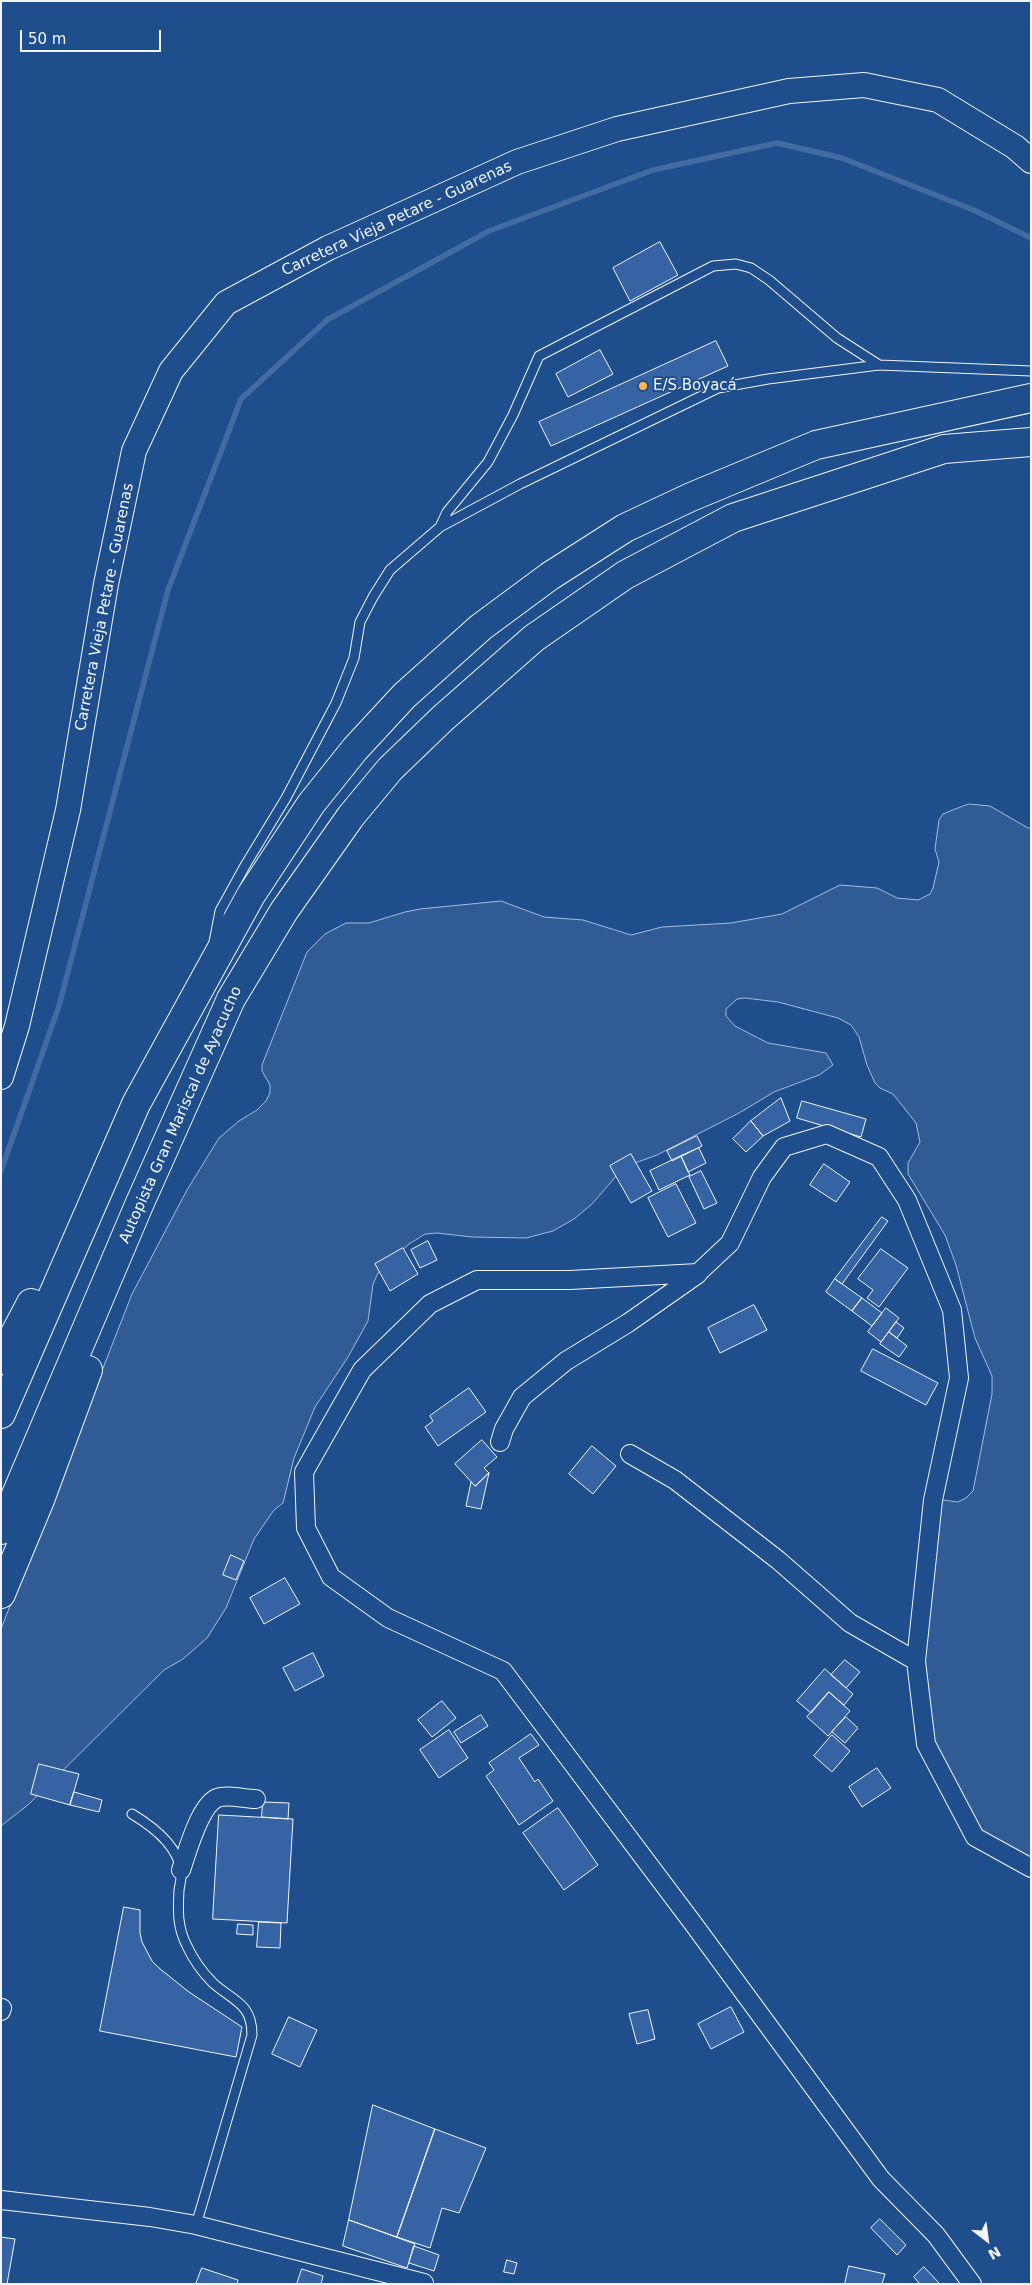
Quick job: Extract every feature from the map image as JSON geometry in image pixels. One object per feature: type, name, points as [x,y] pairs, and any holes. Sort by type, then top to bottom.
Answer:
[{"type":"highway","points":[[1,1414],[136,1104],[251,895],[305,813],[354,750],[404,696],[481,628],[550,576],[625,528],[690,496],[816,445],[1031,398]]},
{"type":"highway","name":"Autopista Gran Mariscal de Ayacucho","points":[[1,1530],[231,999],[284,911],[351,816],[390,770],[436,724],[534,638],[625,575],[732,518],[944,450],[1031,442]]},
{"type":"highway","points":[[1,1360],[41,1284],[109,1133],[136,1104]]},
{"type":"highway","points":[[1,1594],[40,1500],[99,1343],[134,1247],[174,1127]]},
{"type":"main road","name":"Carretera Vieja Petare - Guarenas","points":[[1,1077],[17,1026],[68,810],[106,584],[134,451],[171,371],[226,303],[328,248],[517,162],[617,128],[789,91],[864,85],[938,100],[1015,147],[1031,161]]},
{"type":"street","points":[[500,1442],[504,1428],[522,1397],[566,1360],[628,1323],[698,1273],[730,1243],[762,1177],[784,1147],[827,1134],[879,1157],[908,1200],[952,1310],[959,1378],[933,1500],[916,1661],[926,1744],[975,1837],[1031,1868]]},
{"type":"street","points":[[698,1273],[570,1280],[477,1280],[430,1304],[362,1370],[304,1472],[306,1528],[331,1577],[388,1618],[503,1670],[881,2179],[936,2235],[972,2284]]},
{"type":"street","points":[[630,1454],[675,1480],[778,1560],[850,1623],[916,1661]]},
{"type":"street","points":[[181,1870],[198,1822],[209,1804],[218,1798],[256,1799]]},
{"type":"street","points":[[1,2200],[150,2217],[196,2225],[424,2283]]},
{"type":"lane","points":[[440,527],[447,512],[488,462],[513,415],[539,356],[713,266],[736,264],[751,268],[769,280],[837,338],[879,365]]},
{"type":"lane","points":[[210,969],[220,911],[237,878],[286,798],[325,727],[354,658],[360,622],[390,570],[440,527],[520,484],[718,388],[768,379],[879,365],[1031,371]]},
{"type":"lane","points":[[132,1814],[145,1822],[165,1841],[181,1870],[177,1918],[186,1944],[212,1982],[244,2006],[252,2027],[252,2035],[196,2225]]},
{"type":"shaded area","points":[[969,804],[990,806],[1031,828],[1031,1866],[986,1841],[967,1819],[916,1702],[934,1505],[944,1500],[958,1502],[966,1498],[973,1491],[992,1394],[992,1376],[975,1338],[956,1265],[945,1235],[908,1174],[908,1163],[920,1142],[916,1123],[893,1094],[880,1088],[875,1083],[867,1065],[859,1037],[851,1025],[838,1018],[778,1002],[745,998],[737,999],[726,1009],[726,1016],[735,1026],[768,1043],[826,1053],[833,1065],[819,1075],[774,1092],[739,1113],[657,1155],[624,1167],[592,1204],[574,1219],[553,1231],[526,1238],[425,1234],[409,1244],[378,1273],[373,1284],[368,1321],[348,1357],[315,1407],[294,1458],[283,1503],[274,1510],[254,1539],[226,1608],[207,1638],[183,1659],[164,1670],[29,1804],[1,1826],[1,1629],[132,1294],[187,1190],[219,1138],[239,1121],[257,1110],[266,1101],[270,1093],[270,1085],[262,1071],[262,1065],[307,952],[325,934],[346,923],[369,923],[420,909],[501,901],[544,917],[583,920],[631,935],[662,927],[731,923],[782,914],[840,885],[877,888],[897,898],[918,900],[930,894],[933,888],[939,862],[935,849],[939,820],[943,814]]},
{"type":"building","points":[[660,242],[678,275],[630,301],[613,268]]},
{"type":"building","points":[[716,341],[728,366],[551,446],[539,422]]},
{"type":"building","points":[[600,350],[613,374],[568,397],[556,374]]},
{"type":"building","points":[[781,1098],[790,1121],[763,1136],[751,1121]]},
{"type":"building","points":[[802,1101],[866,1119],[861,1137],[797,1118]]},
{"type":"building","points":[[751,1121],[763,1136],[746,1152],[733,1139]]},
{"type":"building","points":[[697,1136],[702,1146],[672,1161],[667,1151]]},
{"type":"building","points":[[699,1148],[706,1163],[688,1172],[681,1156]]},
{"type":"building","points":[[631,1154],[652,1191],[631,1203],[610,1166]]},
{"type":"building","points":[[681,1156],[690,1175],[659,1190],[650,1171]]},
{"type":"building","points":[[824,1164],[850,1182],[836,1202],[810,1185]]},
{"type":"building","points":[[701,1171],[717,1203],[704,1209],[689,1177]]},
{"type":"building","points":[[676,1184],[696,1223],[668,1237],[648,1198]]},
{"type":"building","points":[[882,1217],[888,1221],[842,1284],[835,1279]]},
{"type":"building","points":[[428,1241],[437,1260],[420,1268],[411,1250]]},
{"type":"building","points":[[403,1248],[418,1274],[390,1291],[375,1264]]},
{"type":"building","points":[[881,1249],[908,1268],[879,1307],[867,1298],[873,1290],[858,1279]]},
{"type":"building","points":[[835,1279],[862,1298],[852,1311],[826,1292]]},
{"type":"building","points":[[862,1298],[882,1313],[872,1326],[852,1311]]},
{"type":"building","points":[[754,1305],[767,1330],[720,1353],[708,1328]]},
{"type":"building","points":[[886,1308],[899,1318],[881,1342],[868,1332]]},
{"type":"building","points":[[896,1322],[904,1328],[897,1338],[889,1332]]},
{"type":"building","points":[[889,1332],[907,1346],[899,1357],[880,1344]]},
{"type":"building","points":[[873,1349],[938,1383],[926,1405],[861,1371]]},
{"type":"building","points":[[469,1388],[486,1412],[438,1446],[425,1427],[433,1421],[430,1416]]},
{"type":"building","points":[[482,1440],[497,1457],[484,1468],[489,1473],[475,1486],[455,1464]]},
{"type":"building","points":[[592,1446],[616,1466],[593,1494],[569,1474]]},
{"type":"building","points":[[489,1473],[481,1509],[466,1506],[471,1482],[475,1486]]},
{"type":"building","points":[[231,1555],[244,1561],[236,1580],[223,1575]]},
{"type":"building","points":[[285,1578],[300,1604],[264,1624],[250,1598]]},
{"type":"building","points":[[313,1653],[324,1676],[295,1691],[283,1668]]},
{"type":"building","points":[[845,1660],[860,1672],[846,1688],[831,1675]]},
{"type":"building","points":[[825,1669],[853,1694],[844,1705],[829,1692],[811,1713],[797,1701]]},
{"type":"building","points":[[829,1692],[850,1711],[828,1736],[807,1717]]},
{"type":"building","points":[[442,1701],[456,1718],[432,1737],[418,1720]]},
{"type":"building","points":[[481,1715],[488,1726],[461,1743],[454,1732]]},
{"type":"building","points":[[846,1717],[858,1728],[845,1743],[832,1732]]},
{"type":"building","points":[[449,1730],[468,1758],[439,1778],[420,1750]]},
{"type":"building","points":[[531,1734],[539,1745],[519,1758],[535,1782],[538,1779],[553,1801],[519,1825],[486,1776],[494,1770],[489,1763]]},
{"type":"building","points":[[832,1735],[850,1751],[832,1772],[814,1756]]},
{"type":"building","points":[[39,1764],[79,1774],[70,1805],[31,1794]]},
{"type":"building","points":[[877,1768],[891,1788],[862,1807],[849,1787]]},
{"type":"building","points":[[74,1792],[102,1800],[99,1812],[70,1805]]},
{"type":"building","points":[[263,1802],[289,1803],[288,1819],[262,1817]]},
{"type":"building","points":[[558,1808],[598,1865],[564,1890],[523,1833]]},
{"type":"building","points":[[219,1815],[293,1819],[287,1923],[213,1919]]},
{"type":"building","points":[[124,1907],[140,1910],[142,1942],[152,1961],[189,1992],[242,2027],[236,2057],[100,2031]]},
{"type":"building","points":[[259,1922],[281,1923],[280,1948],[257,1947]]},
{"type":"building","points":[[238,1924],[253,1925],[253,1935],[237,1934]]},
{"type":"building","points":[[731,2007],[744,2032],[711,2049],[698,2024]]},
{"type":"building","points":[[648,2010],[655,2039],[637,2044],[629,2014]]},
{"type":"building","points":[[289,2017],[317,2030],[300,2067],[272,2054]]},
{"type":"building","points":[[373,2105],[435,2129],[397,2237],[349,2220]]},
{"type":"building","points":[[435,2129],[486,2148],[459,2213],[442,2208],[430,2248],[397,2237]]},
{"type":"building","points":[[880,2219],[906,2245],[897,2255],[871,2228]]},
{"type":"building","points":[[349,2220],[415,2244],[407,2268],[343,2246]]},
{"type":"building","points":[[1,2237],[15,2239],[7,2284],[1,2284]]},
{"type":"building","points":[[414,2246],[439,2255],[434,2271],[409,2263]]},
{"type":"building","points":[[507,2260],[517,2263],[514,2274],[504,2272]]},
{"type":"building","points":[[849,2266],[885,2274],[882,2284],[845,2284]]},
{"type":"building","points":[[924,2267],[940,2284],[920,2284],[914,2277]]},
{"type":"building","points":[[202,2268],[238,2280],[237,2284],[196,2284]]},
{"type":"building","points":[[302,2269],[323,2276],[321,2284],[297,2284]]},
{"type":"waterway","points":[[1,1171],[59,1006],[168,590],[241,399],[327,320],[489,231],[653,170],[777,143],[842,158],[976,211],[1031,238]]},
{"type":"place","name":"E/S Boyacá","points":[[643,386]]}]
